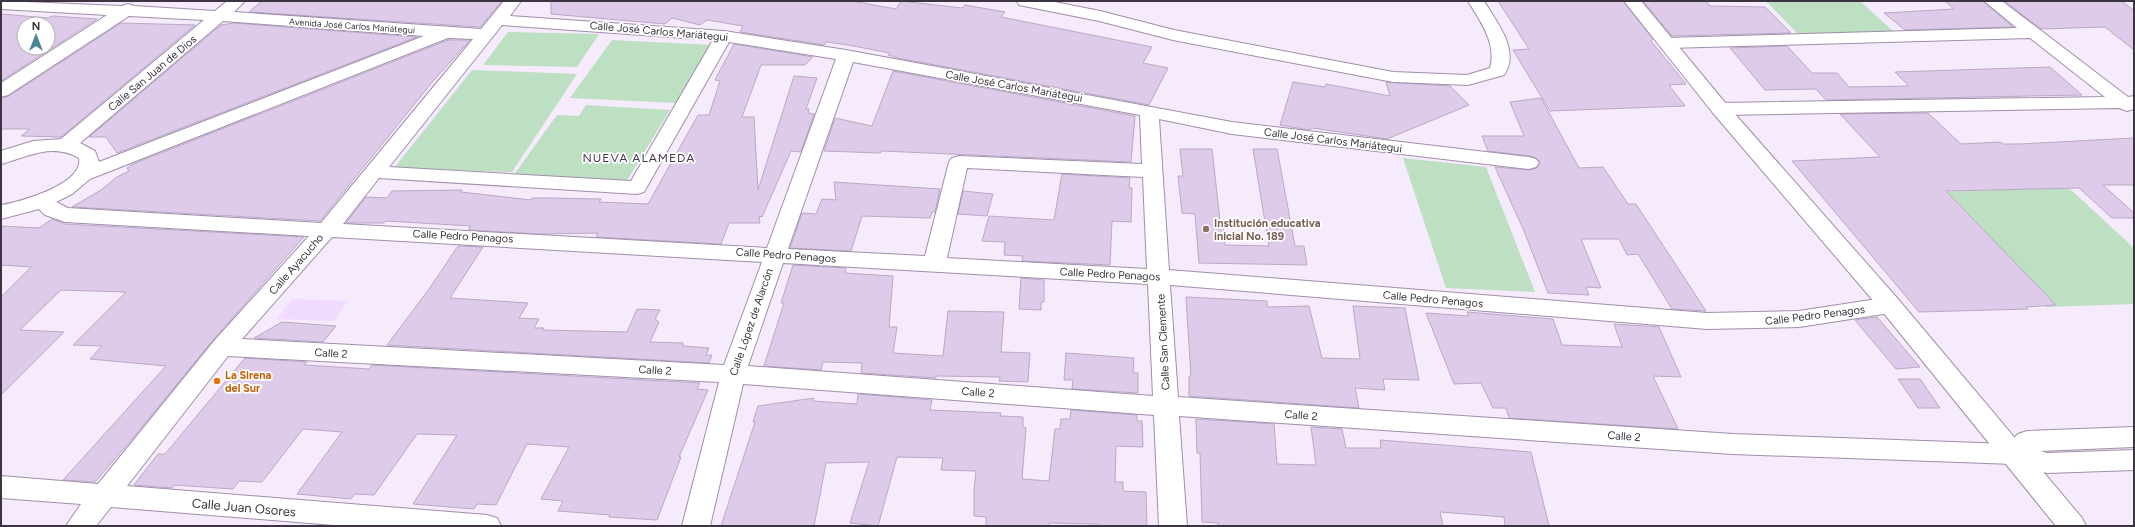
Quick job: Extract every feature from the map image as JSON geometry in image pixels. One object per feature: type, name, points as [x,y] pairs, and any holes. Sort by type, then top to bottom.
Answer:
[{"type":"street","points":[[1,91],[141,1]]},
{"type":"street","points":[[154,1],[229,8]]},
{"type":"street","name":"Calle Ayacucho","points":[[80,526],[222,347],[328,228],[513,1]]},
{"type":"street","points":[[1025,1],[1100,16],[1173,35],[1332,66],[1393,77],[1445,80],[1468,80],[1498,71],[1501,62],[1496,35],[1476,1]]},
{"type":"street","points":[[1632,1],[1720,109],[1890,305],[2072,526]]},
{"type":"street","points":[[1992,1],[2130,105]]},
{"type":"street","points":[[1,4],[125,11],[229,8]]},
{"type":"street","name":"Avenida José Carlos Mariátegui","points":[[229,8],[455,30],[491,28]]},
{"type":"street","name":"Calle San Juan de Dios","points":[[66,145],[229,8]]},
{"type":"street","name":"Calle José Carlos Mariátegui","points":[[491,28],[724,36],[846,55],[1149,111],[1232,128],[1529,163]]},
{"type":"street","points":[[1,212],[32,205],[70,186],[83,175],[455,30]]},
{"type":"street","points":[[1667,43],[2034,33]]},
{"type":"street","points":[[374,172],[637,188],[724,36]]},
{"type":"street","name":"Calle López de Alarcón","points":[[696,526],[733,374],[846,55]]},
{"type":"street","points":[[1720,109],[2130,105]]},
{"type":"street","name":"Calle San Clemente","points":[[1149,111],[1173,526]]},
{"type":"street","points":[[1,158],[26,149],[48,145],[66,145],[80,148],[88,155],[89,164],[83,175]]},
{"type":"street","points":[[934,265],[959,162],[1153,171]]},
{"type":"street","name":"Calle Pedro Penagos","points":[[43,200],[52,210],[65,215],[328,228],[775,254],[934,265],[1159,276],[1707,321],[1799,319],[1890,305]]},
{"type":"street","name":"Calle 2","points":[[222,347],[733,374],[1166,406],[1733,444],[2014,454],[2047,463],[2134,460]]},
{"type":"street","points":[[2014,454],[2027,441],[2134,437]]},
{"type":"street","name":"Calle Juan Osores","points":[[1,487],[487,526]]},
{"type":"shaded area","points":[[292,299],[348,301],[334,321],[277,319]]},
{"type":"green space","points":[[1766,1],[1860,1],[1895,33],[1799,35]]},
{"type":"green space","points":[[508,32],[599,34],[577,67],[483,65]]},
{"type":"green space","points":[[612,40],[711,45],[676,103],[570,98]]},
{"type":"green space","points":[[472,70],[577,74],[512,172],[394,168]]},
{"type":"green space","points":[[586,105],[670,110],[626,182],[513,176],[557,115],[579,116]]},
{"type":"green space","points":[[1403,158],[1486,167],[1535,292],[1446,288]]},
{"type":"green space","points":[[2069,188],[2134,248],[2134,304],[2046,307],[1936,192]]},
{"type":"building","points":[[262,1],[502,1],[480,27],[249,12]]},
{"type":"building","points":[[551,1],[852,1],[896,9],[901,1],[962,8],[965,5],[1005,12],[1001,17],[1152,47],[1143,63],[1168,68],[1149,105],[898,58],[888,55],[890,53],[848,45],[827,42],[824,45],[740,32],[743,26],[707,20],[700,25],[672,18],[665,24],[551,14]]},
{"type":"building","points":[[1498,1],[1623,1],[1653,39],[1651,41],[1686,84],[1669,85],[1685,106],[1550,111],[1513,50],[1529,49]]},
{"type":"building","points":[[1643,1],[1706,1],[1710,6],[1765,7],[1791,33],[1672,36]]},
{"type":"building","points":[[1945,1],[1983,1],[2013,27],[1905,30],[1884,13],[1954,9]]},
{"type":"building","points":[[2004,1],[2121,1],[2134,10],[2134,50],[2105,27],[2041,29]]},
{"type":"building","points":[[1,14],[24,16],[16,16],[16,56],[40,56],[1,81]]},
{"type":"building","points":[[56,16],[97,19],[56,45]]},
{"type":"building","points":[[121,23],[195,25],[61,137],[21,136],[30,129],[1,129],[1,98],[9,96]]},
{"type":"building","points":[[234,23],[417,37],[117,153],[106,137],[89,137],[221,25]]},
{"type":"building","points":[[448,40],[470,40],[434,80],[320,221],[72,207],[101,190],[117,177],[129,171],[127,168],[133,164]]},
{"type":"building","points":[[734,44],[813,57],[805,65],[761,65],[742,117],[754,117],[758,190],[794,76],[817,78],[806,109],[809,109],[808,113],[814,114],[801,152],[791,151],[762,217],[759,216],[760,223],[729,223],[721,244],[596,237],[598,233],[538,234],[468,230],[471,226],[386,221],[384,223],[346,223],[366,197],[387,198],[392,191],[462,190],[461,192],[531,200],[532,198],[601,199],[599,202],[648,204],[698,115],[709,115],[720,81],[715,80]]},
{"type":"building","points":[[1787,46],[1812,73],[1837,73],[1849,87],[1909,86],[1895,72],[2050,67],[2082,95],[1826,100],[1816,89],[1765,90],[1730,48]]},
{"type":"building","points":[[893,71],[1135,116],[1131,162],[882,151],[880,153],[824,151],[835,118],[872,126]]},
{"type":"building","points":[[1293,82],[1325,87],[1326,84],[1390,96],[1386,82],[1450,86],[1469,105],[1387,139],[1312,128],[1309,130],[1280,125]]},
{"type":"building","points":[[1541,98],[1579,168],[1603,167],[1628,204],[1636,204],[1706,311],[1672,309],[1638,254],[1627,255],[1619,239],[1581,239],[1601,288],[1586,287],[1589,295],[1548,293],[1524,231],[1495,167],[1529,170],[1537,168],[1540,162],[1536,158],[1529,156],[1488,151],[1482,136],[1524,136],[1510,102]]},
{"type":"building","points":[[1928,113],[1961,144],[2000,142],[2003,144],[2020,144],[2134,138],[2134,185],[2103,185],[2134,213],[2134,218],[2112,218],[2079,188],[1946,191],[2056,305],[2026,307],[2028,309],[1919,312],[1792,161],[1880,157],[1840,114]]},
{"type":"building","points":[[1180,149],[1212,149],[1220,221],[1223,221],[1225,245],[1269,246],[1253,149],[1277,149],[1295,246],[1304,246],[1307,265],[1199,263],[1195,214],[1182,213],[1178,176],[1183,176]]},
{"type":"building","points":[[1062,174],[1130,178],[1129,188],[1132,188],[1131,222],[1112,221],[1110,265],[1022,261],[1023,256],[1004,255],[1005,242],[982,241],[989,216],[1054,220]]},
{"type":"building","points":[[834,182],[940,189],[935,212],[932,212],[930,218],[862,216],[851,251],[790,248],[802,213],[816,214],[822,199],[836,200]]},
{"type":"building","points":[[963,191],[993,194],[987,216],[958,214]]},
{"type":"building","points":[[52,219],[65,224],[304,237],[213,340],[95,482],[63,480],[166,366],[90,359],[102,346],[73,345],[126,292],[61,290],[20,330],[64,332],[1,395],[1,297],[31,267],[1,265],[1,226],[39,228]]},
{"type":"building","points":[[458,246],[483,247],[450,298],[528,303],[519,318],[539,319],[534,328],[544,328],[543,330],[627,332],[637,309],[660,310],[655,319],[659,322],[650,342],[683,343],[683,346],[709,348],[706,355],[712,355],[709,363],[387,345],[429,289]]},
{"type":"building","points":[[793,265],[846,268],[845,273],[893,276],[889,327],[897,327],[893,353],[943,356],[948,311],[1004,312],[1001,352],[1030,353],[1028,382],[999,381],[1000,377],[936,376],[936,378],[861,373],[862,363],[823,362],[821,370],[764,366],[784,303],[781,303]]},
{"type":"building","points":[[1021,278],[1044,280],[1044,302],[1041,302],[1041,310],[1019,309]]},
{"type":"building","points":[[1186,297],[1267,301],[1267,307],[1309,306],[1322,358],[1360,359],[1353,306],[1405,308],[1419,380],[1383,379],[1385,390],[1355,388],[1359,408],[1189,396],[1189,376],[1191,376]]},
{"type":"building","points":[[1467,312],[1553,319],[1562,345],[1622,347],[1614,324],[1659,327],[1681,377],[1653,376],[1678,429],[1509,418],[1506,408],[1493,408],[1481,383],[1454,384],[1426,313],[1469,316]]},
{"type":"building","points":[[1877,317],[1920,367],[1896,369],[1855,320]]},
{"type":"building","points":[[282,322],[336,326],[323,342],[254,338]]},
{"type":"building","points":[[1066,353],[1134,358],[1133,373],[1138,373],[1138,393],[1072,389],[1073,380],[1064,380]]},
{"type":"building","points":[[245,358],[307,362],[304,365],[369,369],[372,365],[700,383],[697,389],[708,390],[679,457],[681,457],[657,520],[609,517],[610,515],[558,511],[563,501],[541,499],[569,447],[527,444],[496,505],[477,504],[474,509],[413,504],[457,435],[417,434],[374,495],[355,494],[351,499],[297,494],[342,432],[303,429],[262,482],[239,481],[233,489],[174,485],[172,488],[134,485],[158,454],[165,454]]},
{"type":"building","points":[[1898,379],[1920,379],[1940,408],[1918,408]]},
{"type":"building","points":[[858,394],[932,400],[930,410],[1001,413],[1000,416],[1023,417],[1023,427],[1026,428],[1022,479],[1049,481],[1055,429],[1060,429],[1061,419],[1070,419],[1071,410],[1137,415],[1137,421],[1142,421],[1143,447],[1116,446],[1115,482],[1123,482],[1123,491],[1146,492],[1147,526],[1098,526],[1098,524],[1049,523],[1049,526],[986,526],[986,517],[974,516],[976,471],[941,470],[943,458],[897,457],[878,526],[850,523],[869,462],[826,463],[814,526],[721,526],[755,422],[753,422],[758,406],[814,398],[813,401],[857,404]]},
{"type":"building","points":[[1196,419],[1274,424],[1277,464],[1316,465],[1311,427],[1342,429],[1346,448],[1381,448],[1380,440],[1531,452],[1549,526],[1505,526],[1504,517],[1440,512],[1443,526],[1218,526],[1218,523],[1202,522],[1200,453],[1197,453]]},
{"type":"place","name":"Institución educativa inicial No. 189","points":[[1206,229]]},
{"type":"place","name":"La Sirena del Sur","points":[[217,381]]},
{"type":"district","name":"NUEVA ALAMEDA","points":[[639,158]]}]
